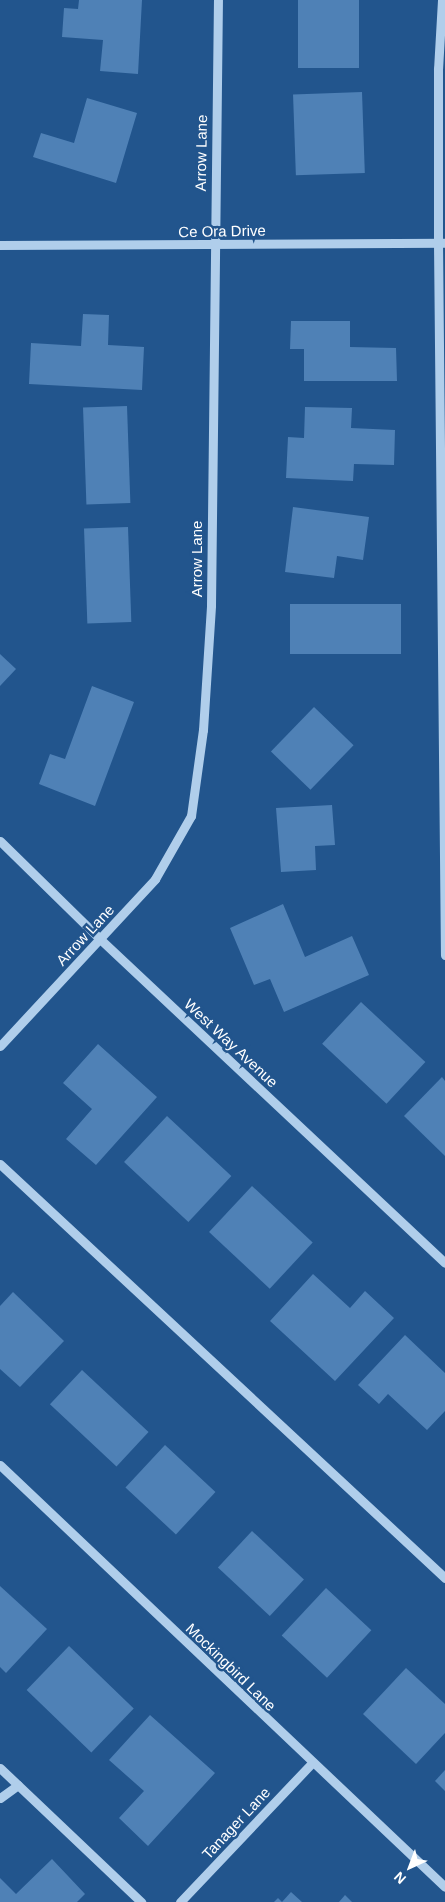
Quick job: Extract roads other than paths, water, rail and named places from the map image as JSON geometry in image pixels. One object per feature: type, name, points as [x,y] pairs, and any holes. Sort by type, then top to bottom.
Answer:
[{"type":"street","name":"Arrow Lane","points":[[0,1046],[155,879],[191,816],[203,730],[211,605],[213,245],[218,0]]},
{"type":"street","points":[[442,0],[438,69],[442,243],[445,955]]},
{"type":"street","name":"Ce Ora Drive","points":[[0,245],[442,243]]},
{"type":"street","name":"West Way Avenue","points":[[0,841],[100,939],[445,1263]]},
{"type":"street","points":[[0,1164],[445,1578]]},
{"type":"street","name":"Mockingbird Lane","points":[[0,1466],[445,1887]]},
{"type":"street","name":"Tanager Lane","points":[[180,1902],[312,1763]]},
{"type":"street","points":[[0,1768],[141,1902]]},
{"type":"street","points":[[0,1798],[18,1785]]}]
